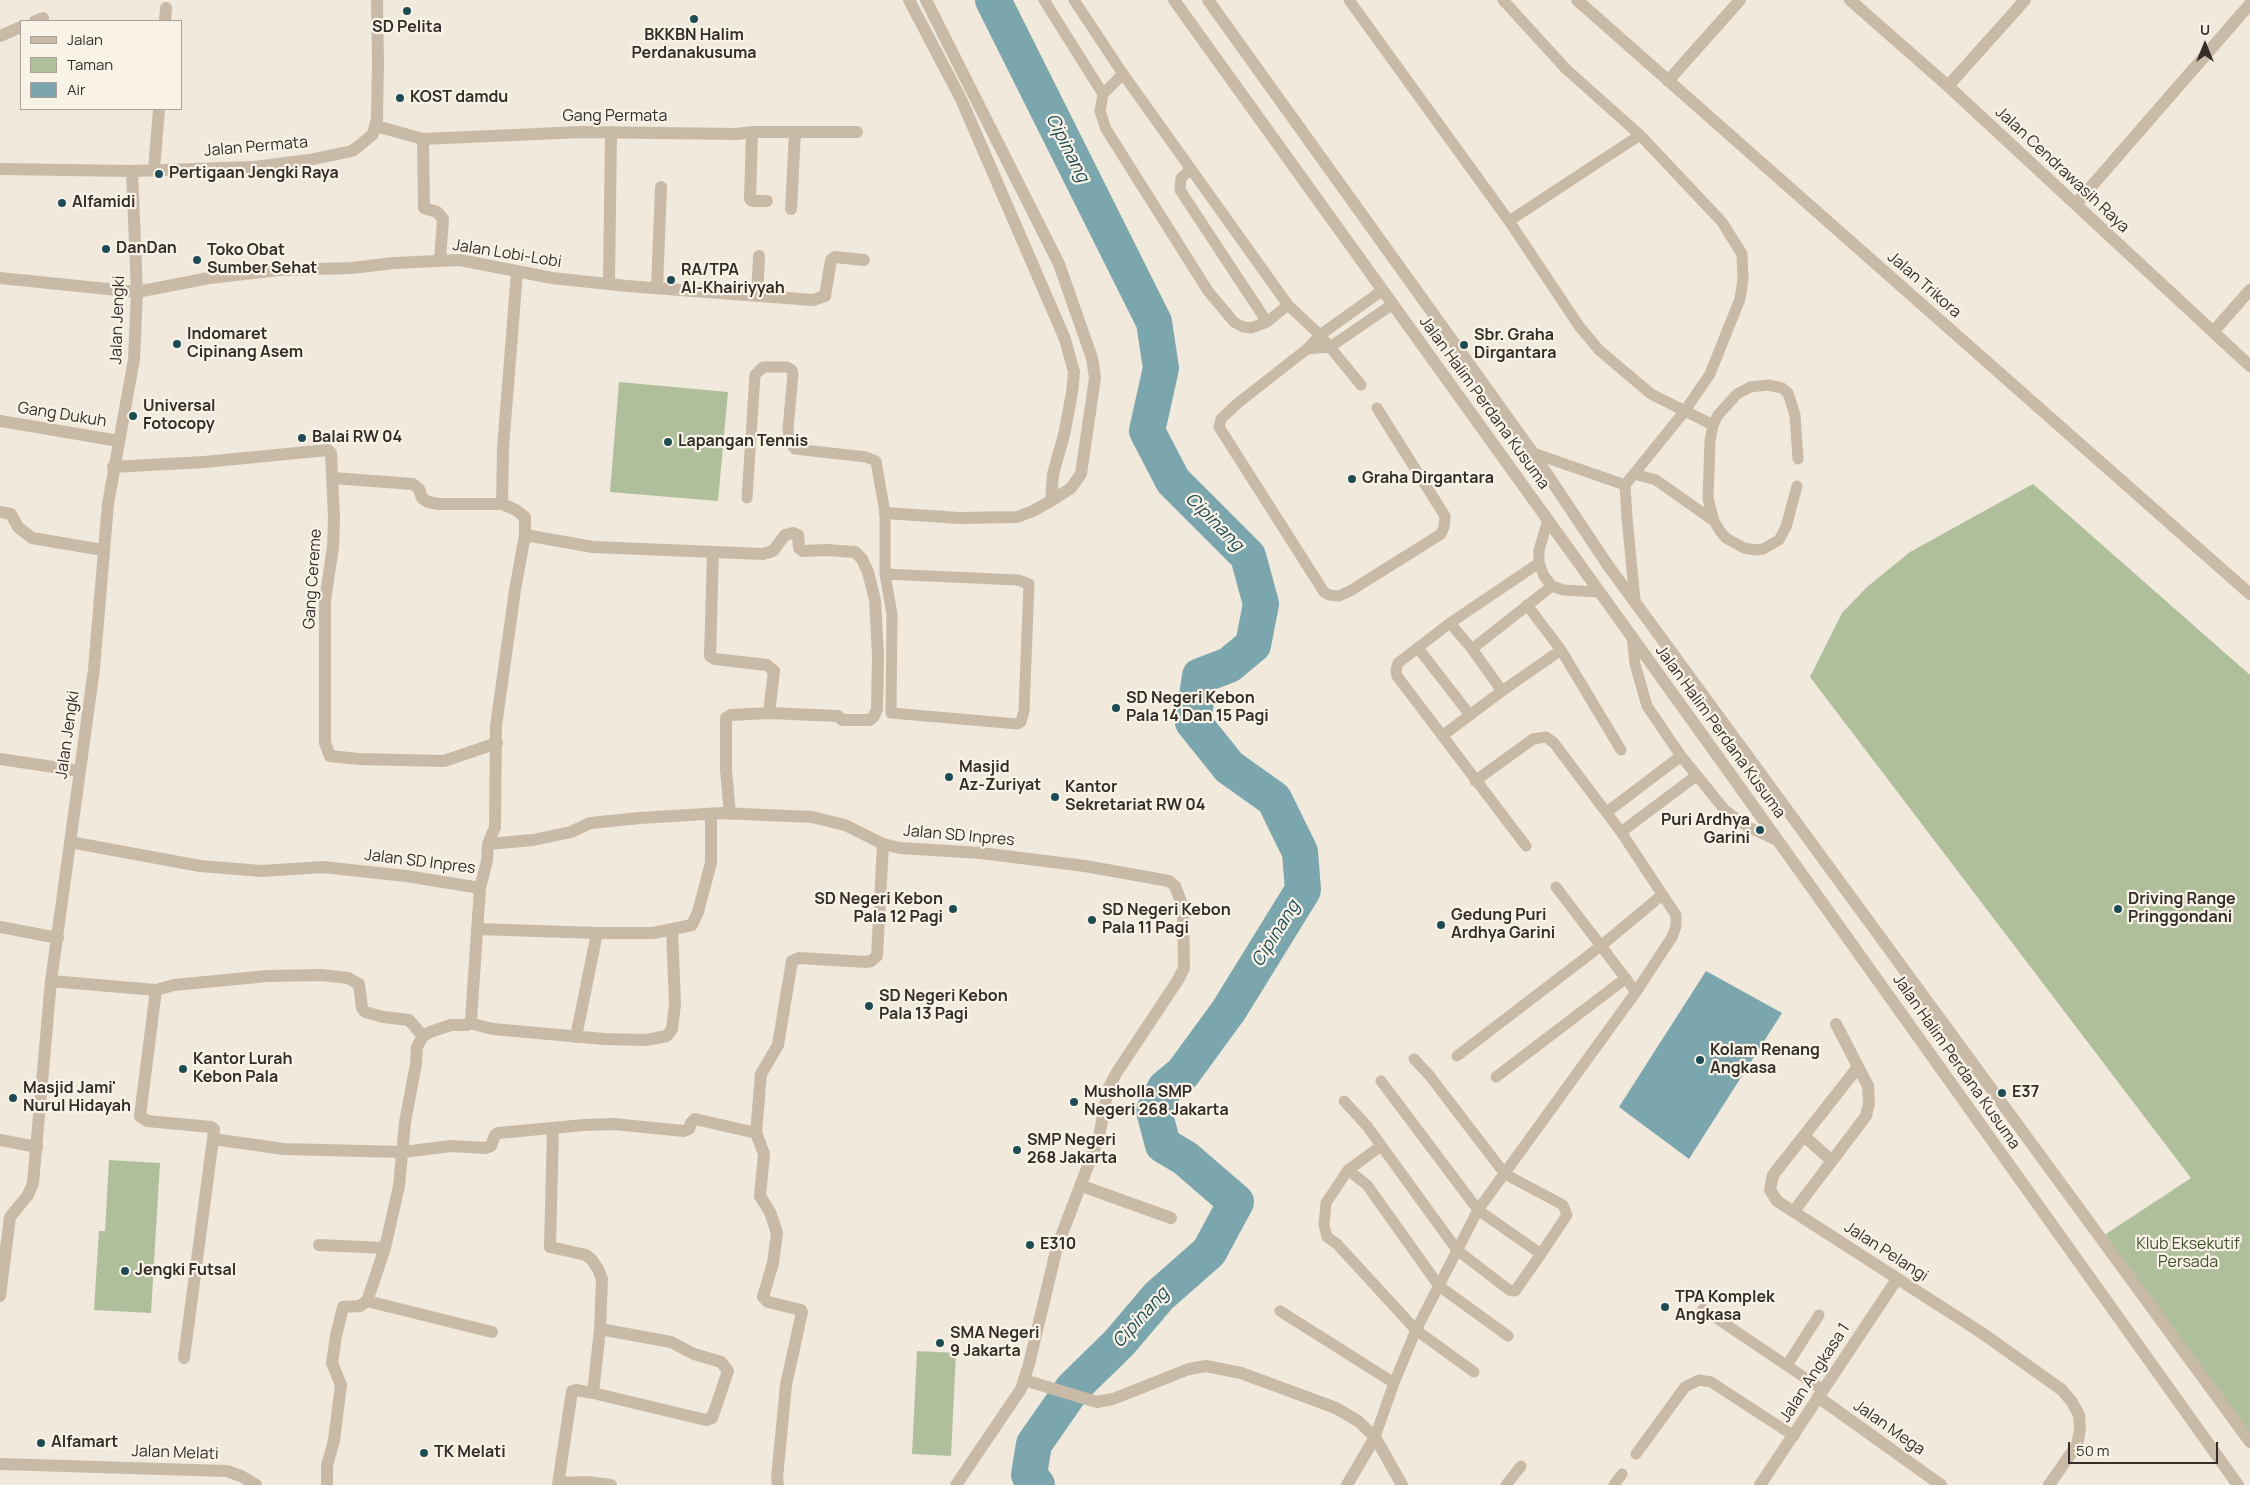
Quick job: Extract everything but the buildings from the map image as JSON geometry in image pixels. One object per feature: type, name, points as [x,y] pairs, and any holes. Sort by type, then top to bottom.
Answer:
[{"type":"street","points":[[376,126],[377,0]]},
{"type":"street","points":[[909,0],[961,99],[1065,339],[1074,372],[1073,386],[1064,435],[1053,474],[1051,501]]},
{"type":"street","points":[[885,514],[959,518],[1017,518],[1033,512],[1051,501],[1071,488],[1081,474],[1095,378],[1092,358],[1059,264],[926,0]]},
{"type":"street","name":"Jalan Halim Perdana Kusuma","points":[[1174,0],[1632,636],[2238,1485]]},
{"type":"street","name":"Jalan Halim Perdana Kusuma","points":[[1208,0],[1533,453],[1607,564],[2250,1442]]},
{"type":"street","name":"Jalan Trikora","points":[[1577,0],[2250,594]]},
{"type":"street","points":[[1668,80],[1740,0]]},
{"type":"street","name":"Jalan Cendrawasih Raya","points":[[1850,0],[1948,86],[2250,366]]},
{"type":"street","points":[[1948,86],[2024,0]]},
{"type":"street","points":[[2076,204],[2250,4]]},
{"type":"street","points":[[0,36],[20,27]]},
{"type":"street","points":[[154,170],[159,110]]},
{"type":"street","name":"Gang Permata","points":[[376,126],[423,139],[610,132],[737,134],[752,132],[856,132]]},
{"type":"street","name":"Jalan Permata","points":[[0,169],[132,171],[256,167],[309,160],[352,151],[373,134],[376,126]]},
{"type":"street","points":[[608,284],[610,132]]},
{"type":"street","points":[[752,132],[750,199],[752,201],[767,201]]},
{"type":"street","points":[[791,209],[795,132]]},
{"type":"street","points":[[423,139],[424,208],[437,212],[443,219],[440,260]]},
{"type":"street","name":"Jalan Jengki","points":[[0,1296],[10,1218],[32,1188],[51,981],[94,669],[103,550],[114,467],[134,359],[137,292],[132,171]]},
{"type":"street","points":[[657,288],[661,187]]},
{"type":"street","points":[[758,296],[759,256]]},
{"type":"street","name":"Jalan Lobi-Lobi","points":[[0,278],[137,292],[209,278],[280,270],[352,268],[460,260],[485,263],[517,272],[608,284],[813,300],[825,296],[831,260],[835,257],[864,260]]},
{"type":"street","points":[[502,504],[503,448],[517,272]]},
{"type":"street","points":[[2213,332],[2250,290]]},
{"type":"street","name":"Gang Dukuh","points":[[0,421],[119,441]]},
{"type":"street","name":"Gang Cereme","points":[[114,467],[204,462],[328,450],[331,453],[333,478],[333,547],[325,601],[325,743],[330,756],[358,759],[444,761],[497,743]]},
{"type":"street","points":[[333,478],[413,484],[419,488],[422,498],[428,502],[439,504],[502,504],[516,510],[525,518],[525,535],[498,703],[495,827],[488,844]]},
{"type":"street","points":[[0,512],[11,514],[18,527],[32,538],[103,550]]},
{"type":"street","points":[[525,535],[592,547],[767,553],[773,551],[785,535],[796,533],[801,550],[855,552],[862,559],[868,572],[875,600],[878,624],[877,709],[874,716],[870,720],[842,720],[838,716],[769,714],[727,716],[726,770],[730,814]]},
{"type":"street","points":[[713,552],[710,656],[715,659],[767,665],[773,668],[769,714]]},
{"type":"street","points":[[0,759],[80,771]]},
{"type":"street","points":[[476,929],[653,933],[692,925],[698,912],[711,863],[711,814]]},
{"type":"street","name":"Jalan SD Inpres","points":[[70,842],[200,866],[262,871],[323,867],[406,876],[480,888],[488,861],[488,844],[533,840],[571,832],[590,824],[730,814],[812,817],[845,825],[884,844],[919,851],[980,853],[1085,866],[1169,881],[1175,886],[1183,907],[1184,968],[1178,980],[1116,1072],[1108,1089],[1099,1137],[1082,1186],[1057,1247],[1030,1382],[1008,1410],[956,1485]]},
{"type":"street","points":[[778,1485],[777,1478],[786,1385],[802,1312],[801,1310],[768,1302],[764,1297],[773,1263],[777,1233],[770,1212],[760,1196],[764,1154],[756,1133],[762,1074],[778,1045],[792,961],[799,958],[872,961],[877,956],[884,844]]},
{"type":"street","points":[[469,1024],[480,888]]},
{"type":"street","points":[[0,927],[58,938]]},
{"type":"street","points":[[327,1485],[327,1466],[334,1440],[341,1385],[332,1363],[336,1336],[343,1307],[360,1306],[368,1301],[385,1248],[399,1186],[405,1122],[416,1064],[417,1047],[423,1036],[451,1026],[469,1024],[494,1029],[576,1037],[646,1040],[667,1036],[672,1029],[675,1004],[672,929]]},
{"type":"street","points":[[576,1037],[596,933]]},
{"type":"street","points":[[51,981],[156,990],[174,985],[268,976],[321,975],[348,978],[358,984],[362,1008],[365,1012],[383,1017],[409,1020],[423,1036]]},
{"type":"street","points":[[156,990],[140,1116],[147,1121],[211,1127],[214,1129],[184,1358]]},
{"type":"street","points":[[1794,1211],[1866,1116],[1869,1095],[1868,1086],[1836,1024]]},
{"type":"street","name":"Jalan Pelangi","points":[[1858,1067],[1774,1175],[1770,1182],[1770,1190],[1777,1200],[1982,1333],[2062,1390],[2072,1402],[2079,1415],[2080,1429],[2077,1445],[2049,1485]]},
{"type":"street","points":[[213,1139],[284,1149],[403,1152],[451,1146],[485,1148],[491,1146],[495,1135],[498,1133],[553,1128],[613,1124],[684,1131],[689,1129],[692,1120],[697,1119],[756,1133]]},
{"type":"street","points":[[553,1128],[550,1244],[554,1249],[586,1255],[592,1260],[598,1269],[603,1292],[593,1393]]},
{"type":"street","points":[[1804,1136],[1831,1160]]},
{"type":"street","points":[[0,1140],[37,1147]]},
{"type":"street","points":[[1082,1186],[1171,1218]]},
{"type":"street","points":[[319,1245],[385,1248]]},
{"type":"street","name":"Jalan Angkasa 1","points":[[1760,1485],[1897,1279]]},
{"type":"street","points":[[368,1301],[492,1332]]},
{"type":"street","points":[[600,1329],[671,1342],[694,1354],[721,1362],[728,1371],[712,1418],[708,1420],[593,1393],[576,1390],[570,1394],[558,1484],[587,1482],[611,1485]]},
{"type":"street","points":[[1030,1382],[1097,1402],[1113,1399],[1189,1369],[1206,1366],[1240,1373],[1336,1408],[1358,1421],[1375,1437],[1402,1485]]},
{"type":"street","name":"Jalan Mega","points":[[1820,1394],[1941,1485]]},
{"type":"street","points":[[1347,1485],[1375,1437]]},
{"type":"street","name":"Jalan Melati","points":[[0,1464],[226,1471],[241,1476],[256,1485]]},
{"type":"lane","points":[[1044,0],[1102,94]]},
{"type":"lane","points":[[1074,0],[1122,74],[1288,306],[1320,335],[1361,385]]},
{"type":"lane","points":[[1350,0],[1510,221],[1579,326],[1599,350],[1651,394],[1713,425]]},
{"type":"lane","points":[[1503,0],[1566,69],[1640,135],[1722,222],[1742,254],[1743,278],[1740,300],[1710,374],[1684,412],[1625,485],[1626,518],[1635,600]]},
{"type":"lane","points":[[1122,74],[1102,94],[1100,111],[1106,129],[1208,290],[1234,322],[1242,327],[1250,328],[1267,322],[1288,306]]},
{"type":"lane","points":[[1510,221],[1640,135]]},
{"type":"lane","points":[[1191,169],[1181,178],[1180,190],[1267,322]]},
{"type":"lane","points":[[1377,408],[1445,516],[1444,527],[1441,534],[1350,590],[1339,596],[1329,594],[1324,592],[1220,432],[1219,427],[1221,419],[1307,349],[1320,335],[1383,290]]},
{"type":"lane","points":[[1307,349],[1330,347],[1393,304]]},
{"type":"lane","points":[[747,498],[756,375],[764,367],[787,367],[792,370],[793,374],[788,429],[790,443],[795,449],[866,457],[876,461],[885,514],[886,574],[892,614],[891,713],[1018,724],[1021,722],[1024,712],[1029,584],[1018,580],[886,574]]},
{"type":"lane","points":[[1714,521],[1708,498],[1707,479],[1713,425],[1726,404],[1737,394],[1758,385],[1776,385],[1788,393],[1795,416],[1798,459]]},
{"type":"lane","points":[[1533,453],[1625,485]]},
{"type":"lane","points":[[1634,474],[1656,480],[1714,521],[1726,538],[1744,548],[1754,550],[1772,545],[1780,540],[1786,527],[1797,486]]},
{"type":"lane","points":[[1548,520],[1539,550],[1539,563],[1544,576],[1552,586],[1563,590],[1600,592]]},
{"type":"lane","points":[[1526,846],[1397,676],[1398,663],[1450,623],[1539,563]]},
{"type":"lane","points":[[1472,649],[1552,586]]},
{"type":"lane","points":[[1528,605],[1561,650],[1621,750]]},
{"type":"lane","points":[[1450,623],[1472,649],[1502,691]]},
{"type":"lane","points":[[1632,636],[1635,664],[1647,706],[1681,756],[1724,809],[1736,820],[1778,841]]},
{"type":"lane","points":[[1418,648],[1470,715]]},
{"type":"lane","points":[[1442,736],[1561,650]]},
{"type":"lane","points":[[1375,1437],[1394,1383],[1416,1330],[1478,1210],[1636,992],[1675,932],[1676,916],[1607,812],[1554,743],[1546,737],[1533,739],[1475,781]]},
{"type":"lane","points":[[1607,812],[1681,756]]},
{"type":"lane","points":[[1621,832],[1696,776]]},
{"type":"lane","points":[[1556,887],[1636,992]]},
{"type":"lane","points":[[1457,1056],[1602,945],[1662,895]]},
{"type":"lane","points":[[1496,1077],[1626,978]]},
{"type":"lane","points":[[1344,1101],[1357,1114],[1457,1250],[1509,1290],[1516,1291],[1567,1216],[1563,1205],[1504,1174],[1429,1075],[1414,1059]]},
{"type":"lane","points":[[1380,1081],[1478,1210],[1541,1254]]},
{"type":"lane","points":[[1381,1146],[1348,1170],[1326,1203],[1324,1225],[1327,1237],[1337,1244],[1416,1330],[1474,1372]]},
{"type":"lane","points":[[1348,1170],[1367,1185],[1439,1286],[1508,1336]]},
{"type":"lane","points":[[1703,1309],[1787,1365],[1820,1394]]},
{"type":"lane","points":[[1280,1310],[1394,1383]]},
{"type":"lane","points":[[1787,1365],[1819,1315]]},
{"type":"lane","points":[[1636,1454],[1685,1387],[1699,1380],[1711,1382],[1794,1436]]},
{"type":"lane","points":[[1506,1485],[1522,1466]]},
{"type":"lane","points":[[1614,1485],[1622,1474]]},
{"type":"green space","name":"Lapangan Tennis","points":[[619,382],[728,392],[718,501],[610,492]]},
{"type":"green space","name":"Driving Range Pringgondani","points":[[2033,484],[2250,675],[2250,1443],[2100,1238],[2191,1178],[1810,677],[1842,613],[1867,587],[1910,552]]},
{"type":"green space","name":"Jengki Futsal","points":[[109,1160],[160,1163],[151,1313],[94,1310],[99,1231],[105,1231]]},
{"type":"green space","points":[[917,1351],[956,1353],[951,1456],[912,1454]]},
{"type":"water","name":"Kolam Renang Angkasa","points":[[1706,971],[1782,1013],[1689,1159],[1619,1107]]},
{"type":"waterway","name":"Cipinang","points":[[993,0],[1154,322],[1161,368],[1147,431],[1173,481],[1248,556],[1261,604],[1253,645],[1229,665],[1200,676],[1193,722],[1229,767],[1274,799],[1300,852],[1303,890],[1229,1010],[1183,1073],[1165,1088],[1154,1111],[1163,1145],[1185,1158],[1236,1202],[1209,1252],[1159,1296],[1119,1343],[1073,1388],[1034,1444],[1029,1475],[1037,1485]]},
{"type":"place","name":"SD Pelita","points":[[407,11]]},
{"type":"place","name":"BKKBN Halim Perdanakusuma","points":[[694,19]]},
{"type":"place","name":"KOST damdu","points":[[400,98]]},
{"type":"place","name":"Pertigaan Jengki Raya","points":[[159,174]]},
{"type":"place","name":"Alfamidi","points":[[62,203]]},
{"type":"place","name":"DanDan","points":[[106,249]]},
{"type":"place","name":"Toko Obat Sumber Sehat","points":[[197,260]]},
{"type":"place","name":"RA/TPA Al-Khairiyyah","points":[[671,280]]},
{"type":"place","name":"Indomaret Cipinang Asem","points":[[177,344]]},
{"type":"place","name":"Sbr. Graha Dirgantara","points":[[1464,345]]},
{"type":"place","name":"Universal Fotocopy","points":[[133,416]]},
{"type":"place","name":"Balai RW 04","points":[[302,438]]},
{"type":"place","name":"Lapangan Tennis","points":[[668,442]]},
{"type":"place","name":"Graha Dirgantara","points":[[1352,479]]},
{"type":"place","name":"SD Negeri Kebon Pala 14 Dan 15 Pagi","points":[[1116,708]]},
{"type":"place","name":"Masjid Az-Zuriyat","points":[[949,777]]},
{"type":"place","name":"Kantor Sekretariat RW 04","points":[[1055,797]]},
{"type":"place","name":"Puri Ardhya Garini","points":[[1760,830]]},
{"type":"place","name":"SD Negeri Kebon Pala 12 Pagi","points":[[953,909]]},
{"type":"place","name":"Driving Range Pringgondani","points":[[2118,909]]},
{"type":"place","name":"SD Negeri Kebon Pala 11 Pagi","points":[[1092,920]]},
{"type":"place","name":"Gedung Puri Ardhya Garini","points":[[1441,925]]},
{"type":"place","name":"SD Negeri Kebon Pala 13 Pagi","points":[[869,1006]]},
{"type":"place","name":"Kolam Renang Angkasa","points":[[1700,1060]]},
{"type":"place","name":"Kantor Lurah Kebon Pala","points":[[183,1069]]},
{"type":"place","name":"E37","points":[[2002,1093]]},
{"type":"place","name":"Masjid Jami' Nurul Hidayah","points":[[13,1098]]},
{"type":"place","name":"Musholla SMP Negeri 268 Jakarta","points":[[1074,1102]]},
{"type":"place","name":"SMP Negeri 268 Jakarta","points":[[1017,1150]]},
{"type":"place","name":"E310","points":[[1030,1245]]},
{"type":"place","name":"Jengki Futsal","points":[[125,1271]]},
{"type":"place","name":"TPA Komplek Angkasa","points":[[1665,1307]]},
{"type":"place","name":"SMA Negeri 9 Jakarta","points":[[940,1343]]},
{"type":"place","name":"Alfamart","points":[[41,1443]]},
{"type":"place","name":"TK Melati","points":[[424,1453]]},
{"type":"park label","name":"Klub Eksekutif Persada","points":[[2188,1254]]}]
